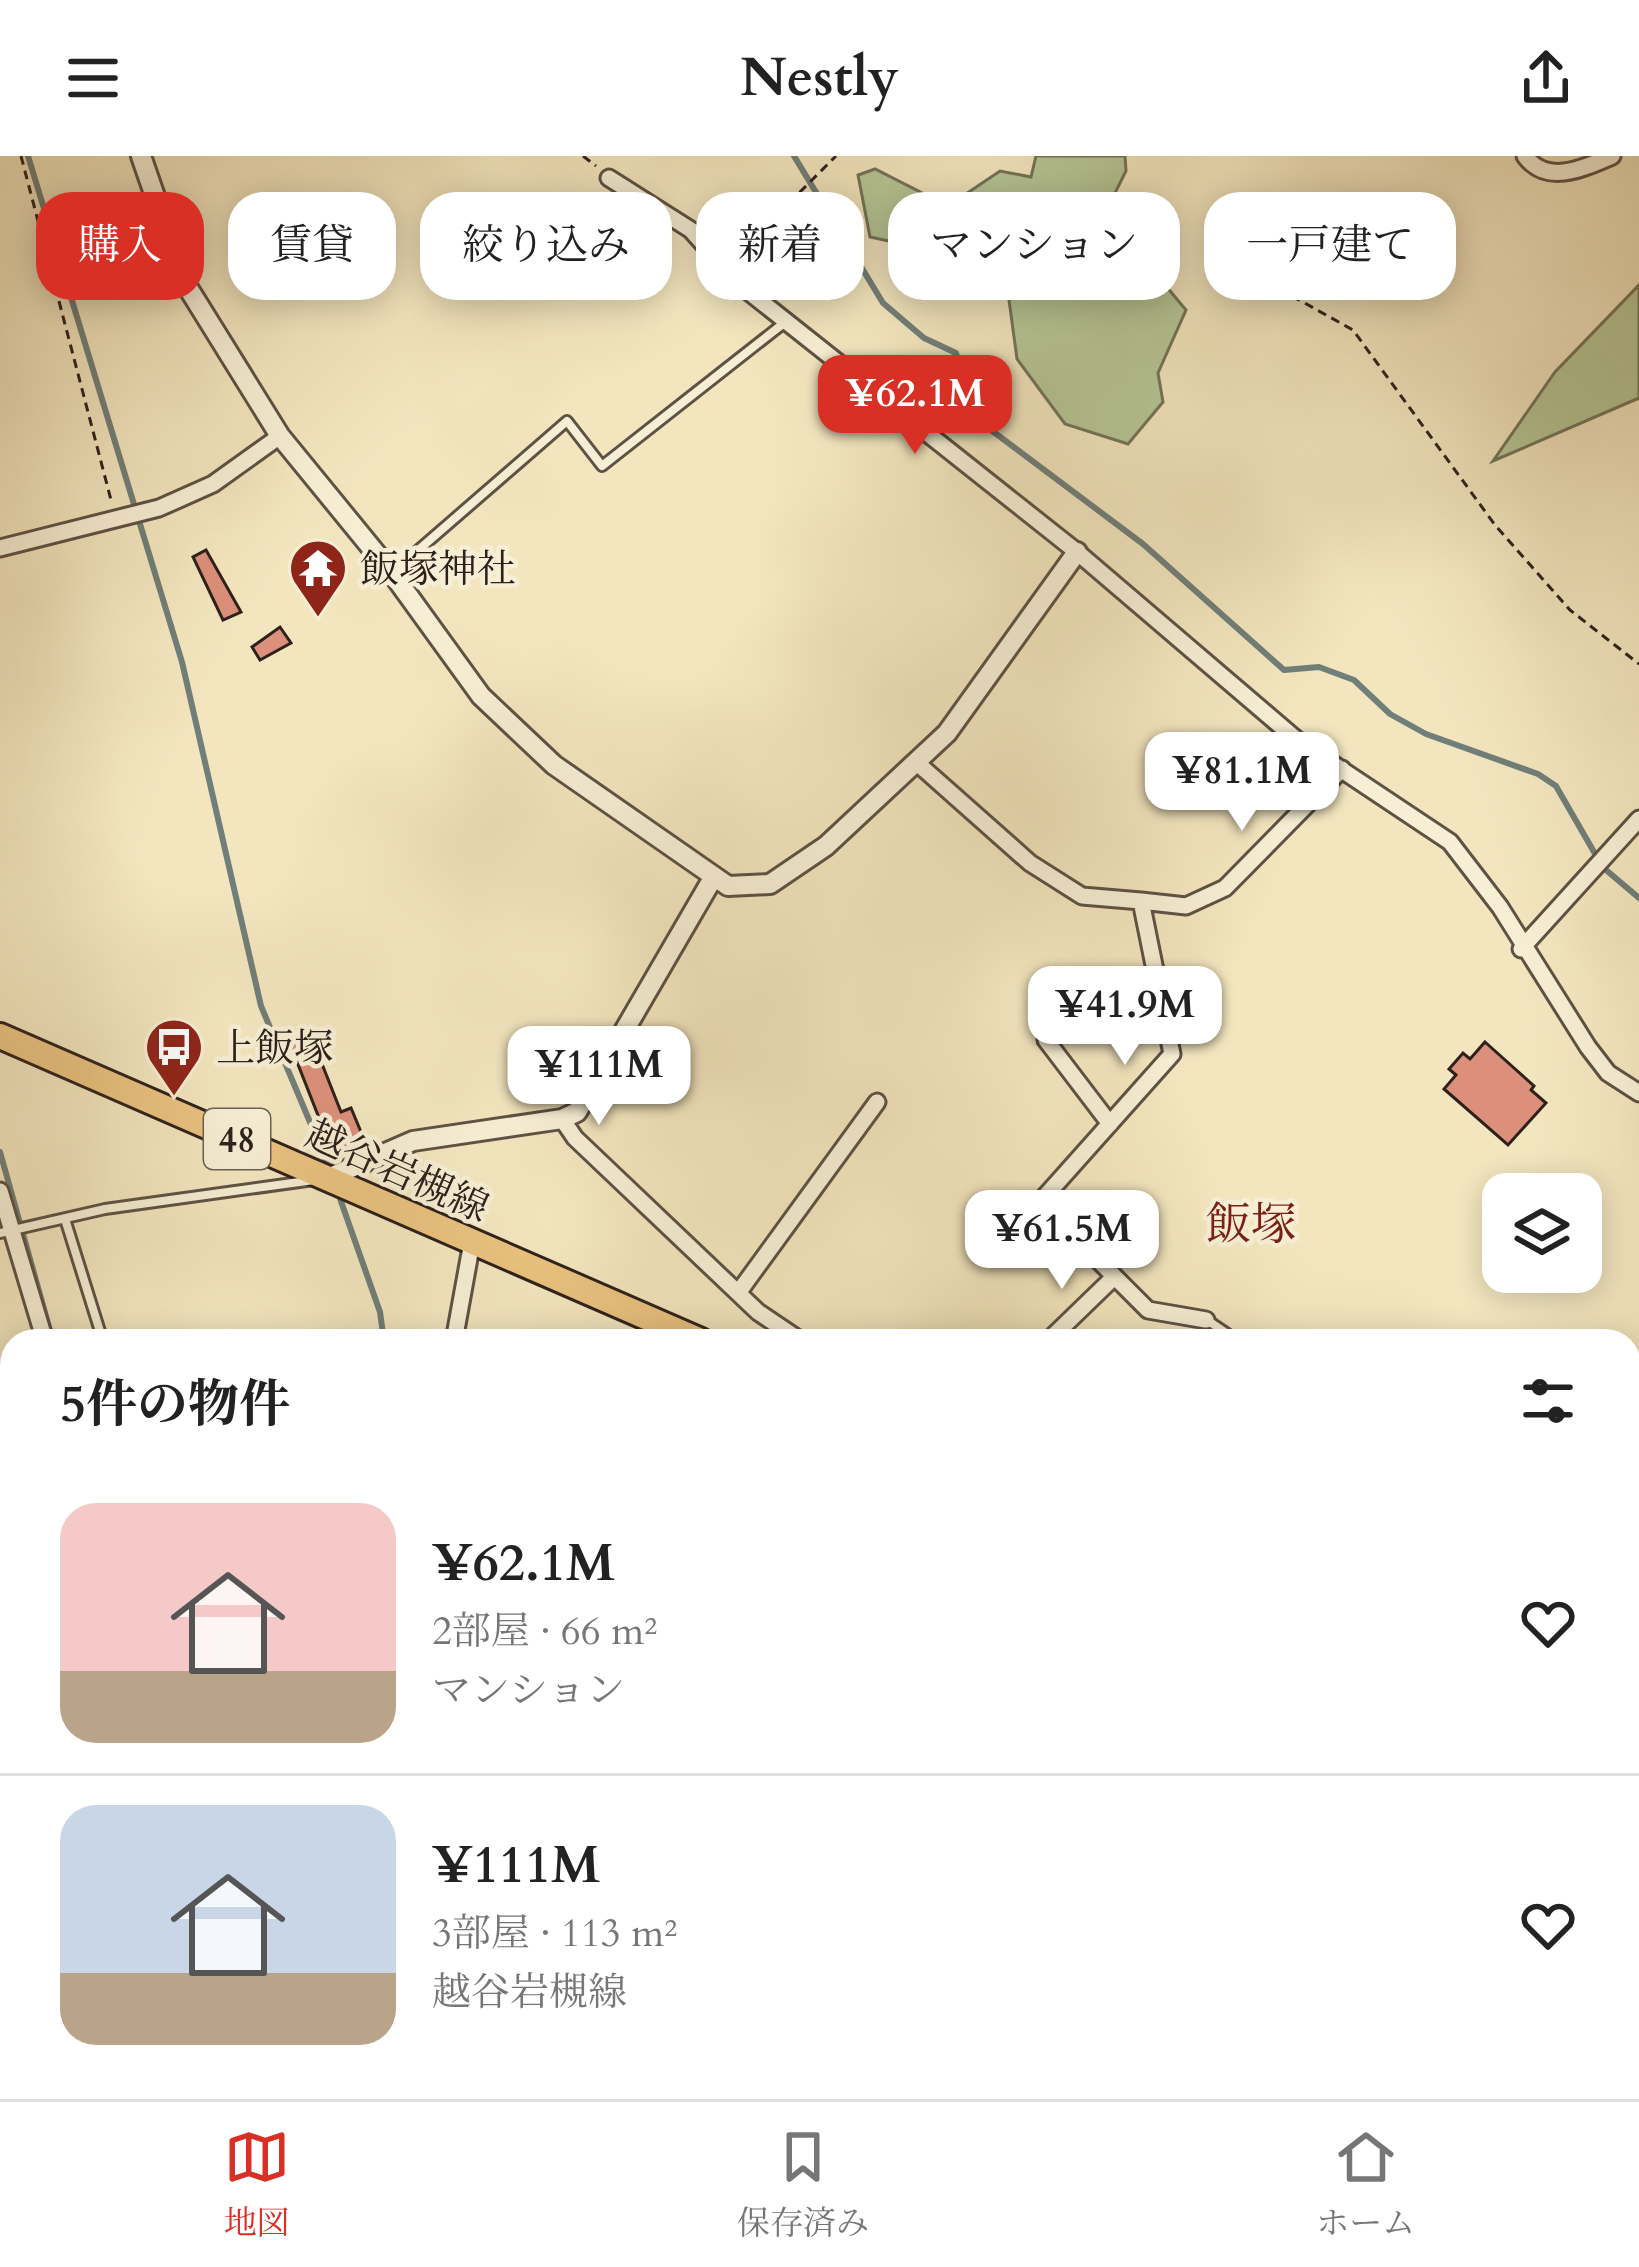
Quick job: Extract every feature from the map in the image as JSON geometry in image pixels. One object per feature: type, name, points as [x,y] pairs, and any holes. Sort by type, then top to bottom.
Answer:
[{"type":"main road","name":"越谷岩槻線","points":[[0,1036],[673,1329]]},
{"type":"street","points":[[141,156],[185,283],[280,436],[392,573],[482,696],[554,765],[713,878],[745,889],[770,884],[826,846],[947,733],[1077,552]]},
{"type":"street","points":[[1525,156],[1533,168],[1555,174],[1612,156]]},
{"type":"street","points":[[609,178],[696,236]]},
{"type":"street","points":[[761,300],[1077,552],[1297,740],[1450,842],[1500,907],[1521,949],[1608,1073],[1639,1093]]},
{"type":"street","points":[[0,548],[159,508],[213,484],[280,436]]},
{"type":"street","points":[[916,762],[1030,863],[1082,896],[1186,906],[1225,888],[1342,770]]},
{"type":"street","points":[[1521,949],[1639,819]]},
{"type":"street","points":[[328,1178],[413,1142],[562,1119],[587,1101],[713,878]]},
{"type":"street","points":[[1141,901],[1172,1054],[1040,1202],[1148,1310],[1206,1319]]},
{"type":"street","points":[[1110,1124],[1046,1040],[1158,984]]},
{"type":"street","points":[[738,1293],[877,1102]]},
{"type":"street","points":[[562,1119],[574,1138],[738,1293],[785,1329]]},
{"type":"street","points":[[0,1191],[5,1232],[41,1329]]},
{"type":"street","points":[[456,1329],[472,1243]]},
{"type":"street","points":[[1060,1329],[1112,1279]]},
{"type":"lane","points":[[392,573],[567,421],[602,466],[785,322]]},
{"type":"lane","points":[[5,1232],[328,1178]]},
{"type":"lane","points":[[65,1219],[99,1329]]},
{"type":"lane","points":[[1206,1319],[1221,1329]]},
{"type":"path","points":[[21,156],[116,519]]},
{"type":"path","points":[[800,192],[836,156]]},
{"type":"path","points":[[1299,300],[1353,330],[1495,525],[1570,610],[1639,664]]},
{"type":"green space","points":[[1036,156],[1125,156],[1126,171],[1116,192],[969,192],[1000,171],[1031,177]]},
{"type":"green space","points":[[875,169],[920,192],[888,192],[888,241],[870,237],[858,175]]},
{"type":"green space","points":[[1639,285],[1639,398],[1493,461],[1555,372]]},
{"type":"green space","points":[[1009,300],[1178,300],[1186,310],[1158,373],[1163,402],[1128,444],[1065,424],[1017,359]]},
{"type":"building","points":[[206,550],[241,612],[223,620],[193,557]]},
{"type":"building","points":[[280,627],[291,643],[260,660],[252,647]]},
{"type":"building","points":[[311,1036],[341,1112],[351,1108],[366,1144],[334,1156],[290,1044]]},
{"type":"building","points":[[1485,1042],[1546,1103],[1508,1145],[1444,1089],[1456,1075],[1449,1069],[1463,1053],[1470,1059]]},
{"type":"waterway","points":[[28,156],[182,662],[261,1006],[331,1172]]},
{"type":"waterway","points":[[794,156],[883,303],[924,338],[956,353],[960,368],[944,401],[983,424],[1143,544],[1284,670],[1319,667],[1354,680],[1390,714],[1426,734],[1538,774],[1556,786],[1594,852]]},
{"type":"waterway","points":[[1606,870],[1639,898]]},
{"type":"waterway","points":[[0,1152],[50,1329]]},
{"type":"waterway","points":[[337,1190],[382,1329]]},
{"type":"place","name":"飯塚神社","points":[[318,619]]},
{"type":"place","name":"上飯塚","points":[[174,1098]]},
{"type":"district","name":"飯塚","points":[[1251,1223]]}]
